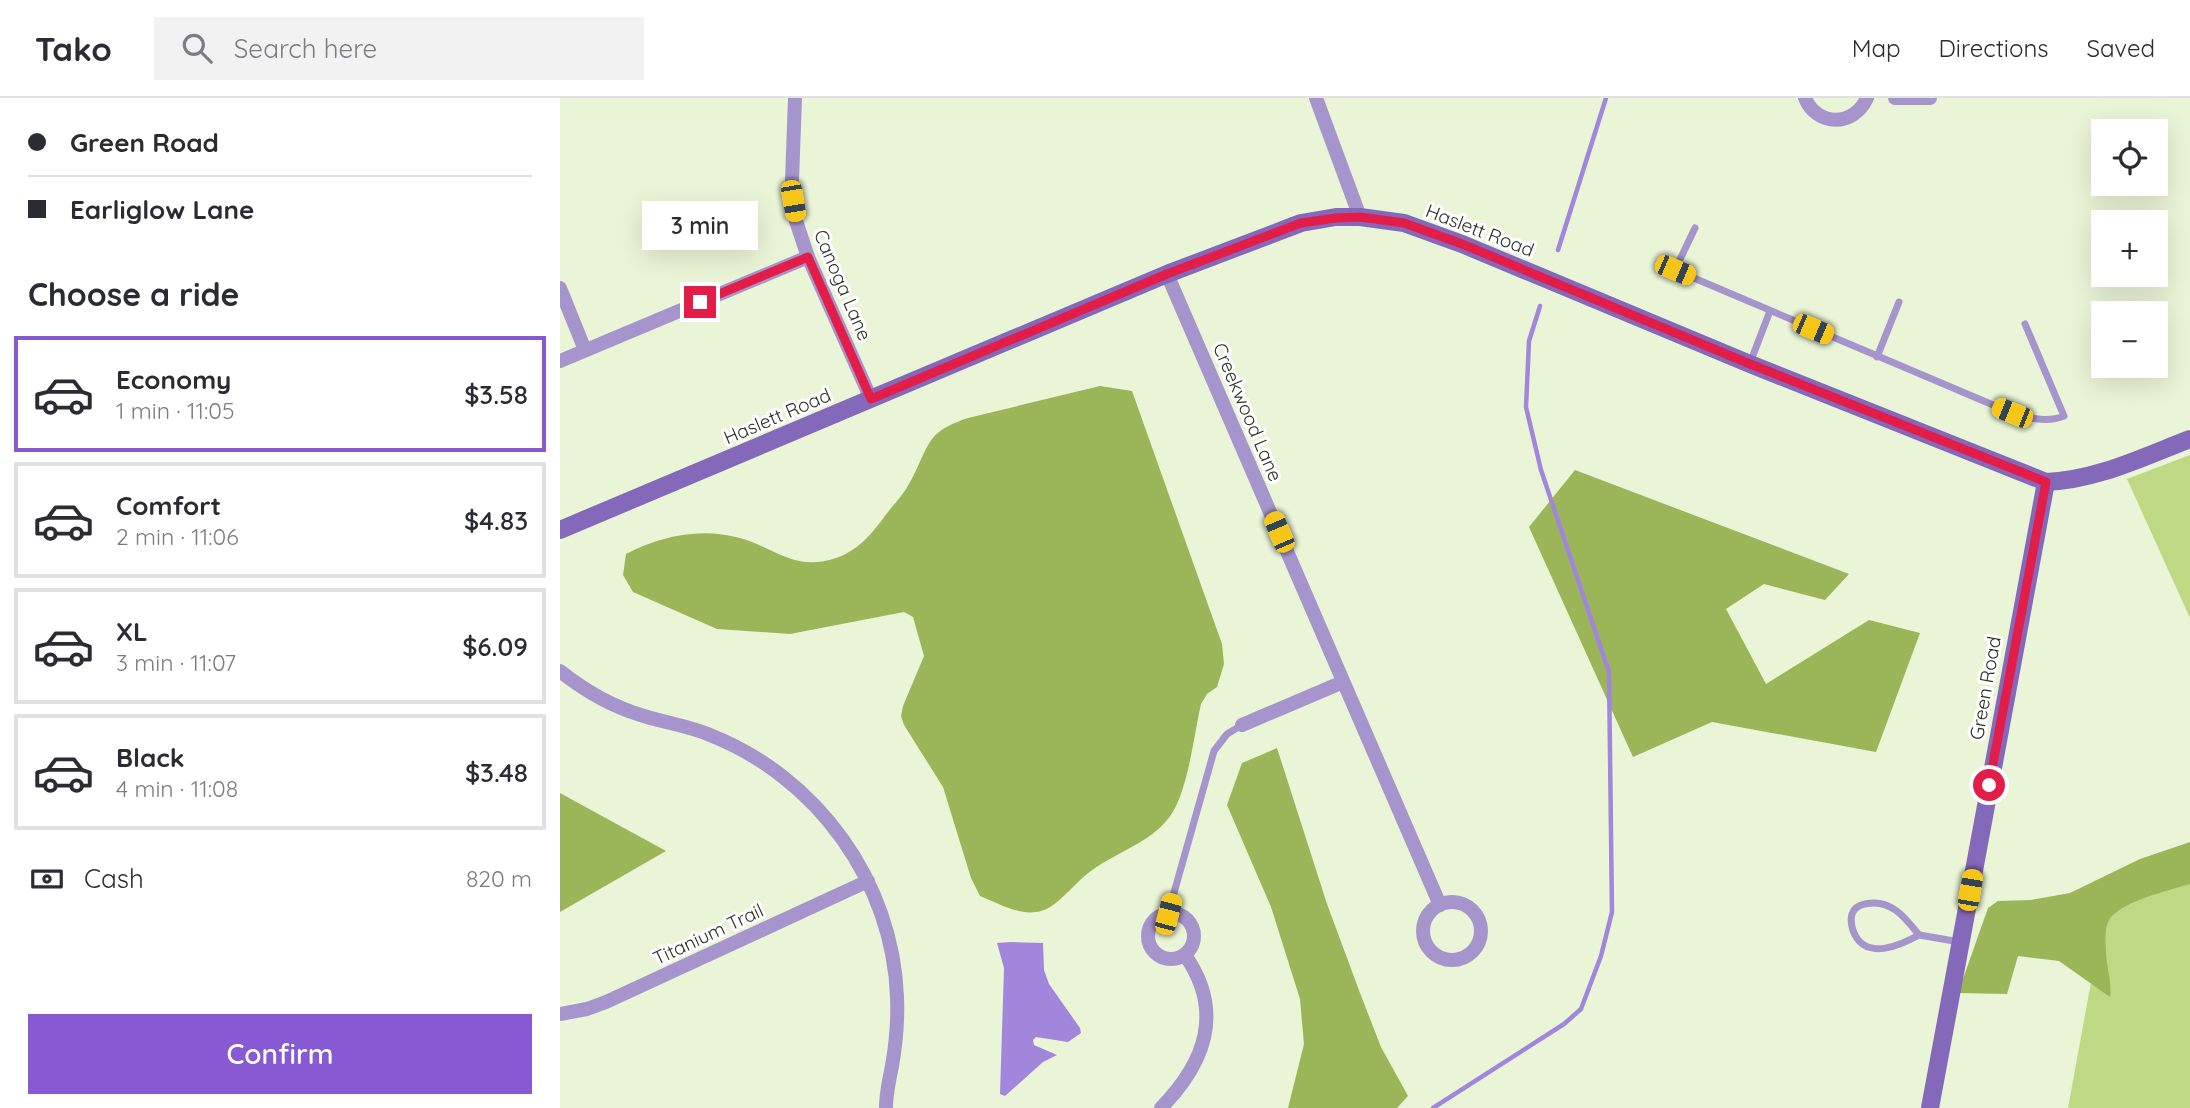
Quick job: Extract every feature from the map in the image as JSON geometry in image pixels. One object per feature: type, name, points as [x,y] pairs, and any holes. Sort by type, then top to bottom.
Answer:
[{"type":"street","name":"Canoga Lane","points":[[795,98],[793,201],[799,230],[808,257],[871,399]]},
{"type":"street","points":[[1316,98],[1360,217]]},
{"type":"street","points":[[1805,98],[1815,114],[1839,121],[1855,114],[1867,98]]},
{"type":"street","points":[[1895,98],[1930,98]]},
{"type":"street","name":"Haslett Road","points":[[560,530],[1167,274],[1301,223],[1336,218],[1360,217],[1404,223],[1462,244],[1750,364],[2046,482],[2072,481],[2111,470],[2190,439]]},
{"type":"street","points":[[560,361],[808,257]]},
{"type":"street","name":"Creekwood Lane","points":[[1167,274],[1440,905]]},
{"type":"street","points":[[560,288],[585,350]]},
{"type":"street","name":"Green Road","points":[[1930,1108],[2046,482]]},
{"type":"street","points":[[560,671],[608,702],[732,744],[774,769],[794,785],[844,839],[869,881],[886,928],[895,973],[895,1043],[886,1108]]},
{"type":"street","points":[[1242,725],[1343,682]]},
{"type":"street","name":"Titanium Trail","points":[[560,1014],[606,1002],[869,881]]},
{"type":"street","points":[[1461,903],[1474,911],[1479,919],[1479,943],[1468,955],[1452,960],[1444,958],[1437,955],[1426,943],[1423,927],[1430,912],[1440,905],[1461,903]]},
{"type":"street","points":[[1168,914],[1185,918],[1193,929],[1193,943],[1185,955],[1179,958],[1165,958],[1153,950],[1150,944],[1149,930],[1153,923],[1157,918],[1168,914]]},
{"type":"street","points":[[1161,1108],[1194,1068],[1204,1039],[1204,994],[1194,967],[1185,955]]},
{"type":"lane","points":[[1695,228],[1675,270],[2012,413],[2041,419],[2057,419],[2064,416],[2025,324]]},
{"type":"lane","points":[[1877,357],[1899,302]]},
{"type":"lane","points":[[1750,364],[1770,311]]},
{"type":"lane","points":[[1168,914],[1214,751],[1227,733],[1242,725]]},
{"type":"lane","points":[[1919,935],[1907,919],[1888,905],[1866,904],[1857,907],[1852,914],[1852,930],[1861,943],[1868,947],[1897,946],[1919,935],[1961,942]]},
{"type":"green space","points":[[1100,386],[1132,391],[1222,644],[1224,664],[1217,687],[1207,694],[1201,704],[1184,785],[1168,819],[1148,837],[1085,875],[1047,909],[1026,912],[980,896],[971,878],[943,787],[904,725],[901,716],[903,706],[924,656],[913,617],[904,612],[790,634],[717,629],[633,592],[623,575],[626,554],[653,542],[696,533],[740,538],[786,557],[808,562],[836,558],[861,544],[873,531],[906,489],[932,439],[944,429],[968,418]]},
{"type":"green space","points":[[2190,455],[2190,618],[2127,479]]},
{"type":"green space","points":[[1575,470],[1849,574],[1825,600],[1764,584],[1726,609],[1766,684],[1869,620],[1920,633],[1876,752],[1712,722],[1633,757],[1529,527]]},
{"type":"green space","points":[[1277,748],[1327,904],[1360,993],[1381,1047],[1408,1096],[1397,1108],[1288,1108],[1304,1044],[1300,999],[1271,907],[1227,805],[1242,763]]},
{"type":"green space","points":[[560,793],[666,851],[560,912]]},
{"type":"green space","points":[[2190,842],[2190,884],[2158,893],[2122,908],[2108,922],[2106,942],[2110,997],[2059,961],[2018,956],[2007,994],[1958,993],[1988,908],[1998,901],[2031,900],[2070,893],[2140,859]]},
{"type":"green space","points":[[2190,867],[2190,1108],[2068,1108],[2105,906]]},
{"type":"shaded area","points":[[997,943],[1043,943],[1044,970],[1049,984],[1081,1033],[1068,1042],[1036,1037],[1033,1040],[1034,1045],[1057,1055],[1043,1062],[1005,1096],[1000,1094],[1004,968]]},
{"type":"waterway","points":[[1558,250],[1606,98]]},
{"type":"waterway","points":[[1433,1108],[1564,1024],[1581,1009],[1601,956],[1612,912],[1609,672],[1541,470],[1526,407],[1529,341],[1540,306]]},
{"type":"route","points":[[700,302],[808,257],[871,399],[1167,274],[1301,223],[1360,217],[1404,223],[1462,244],[1750,364],[2046,482],[1989,785]]}]
